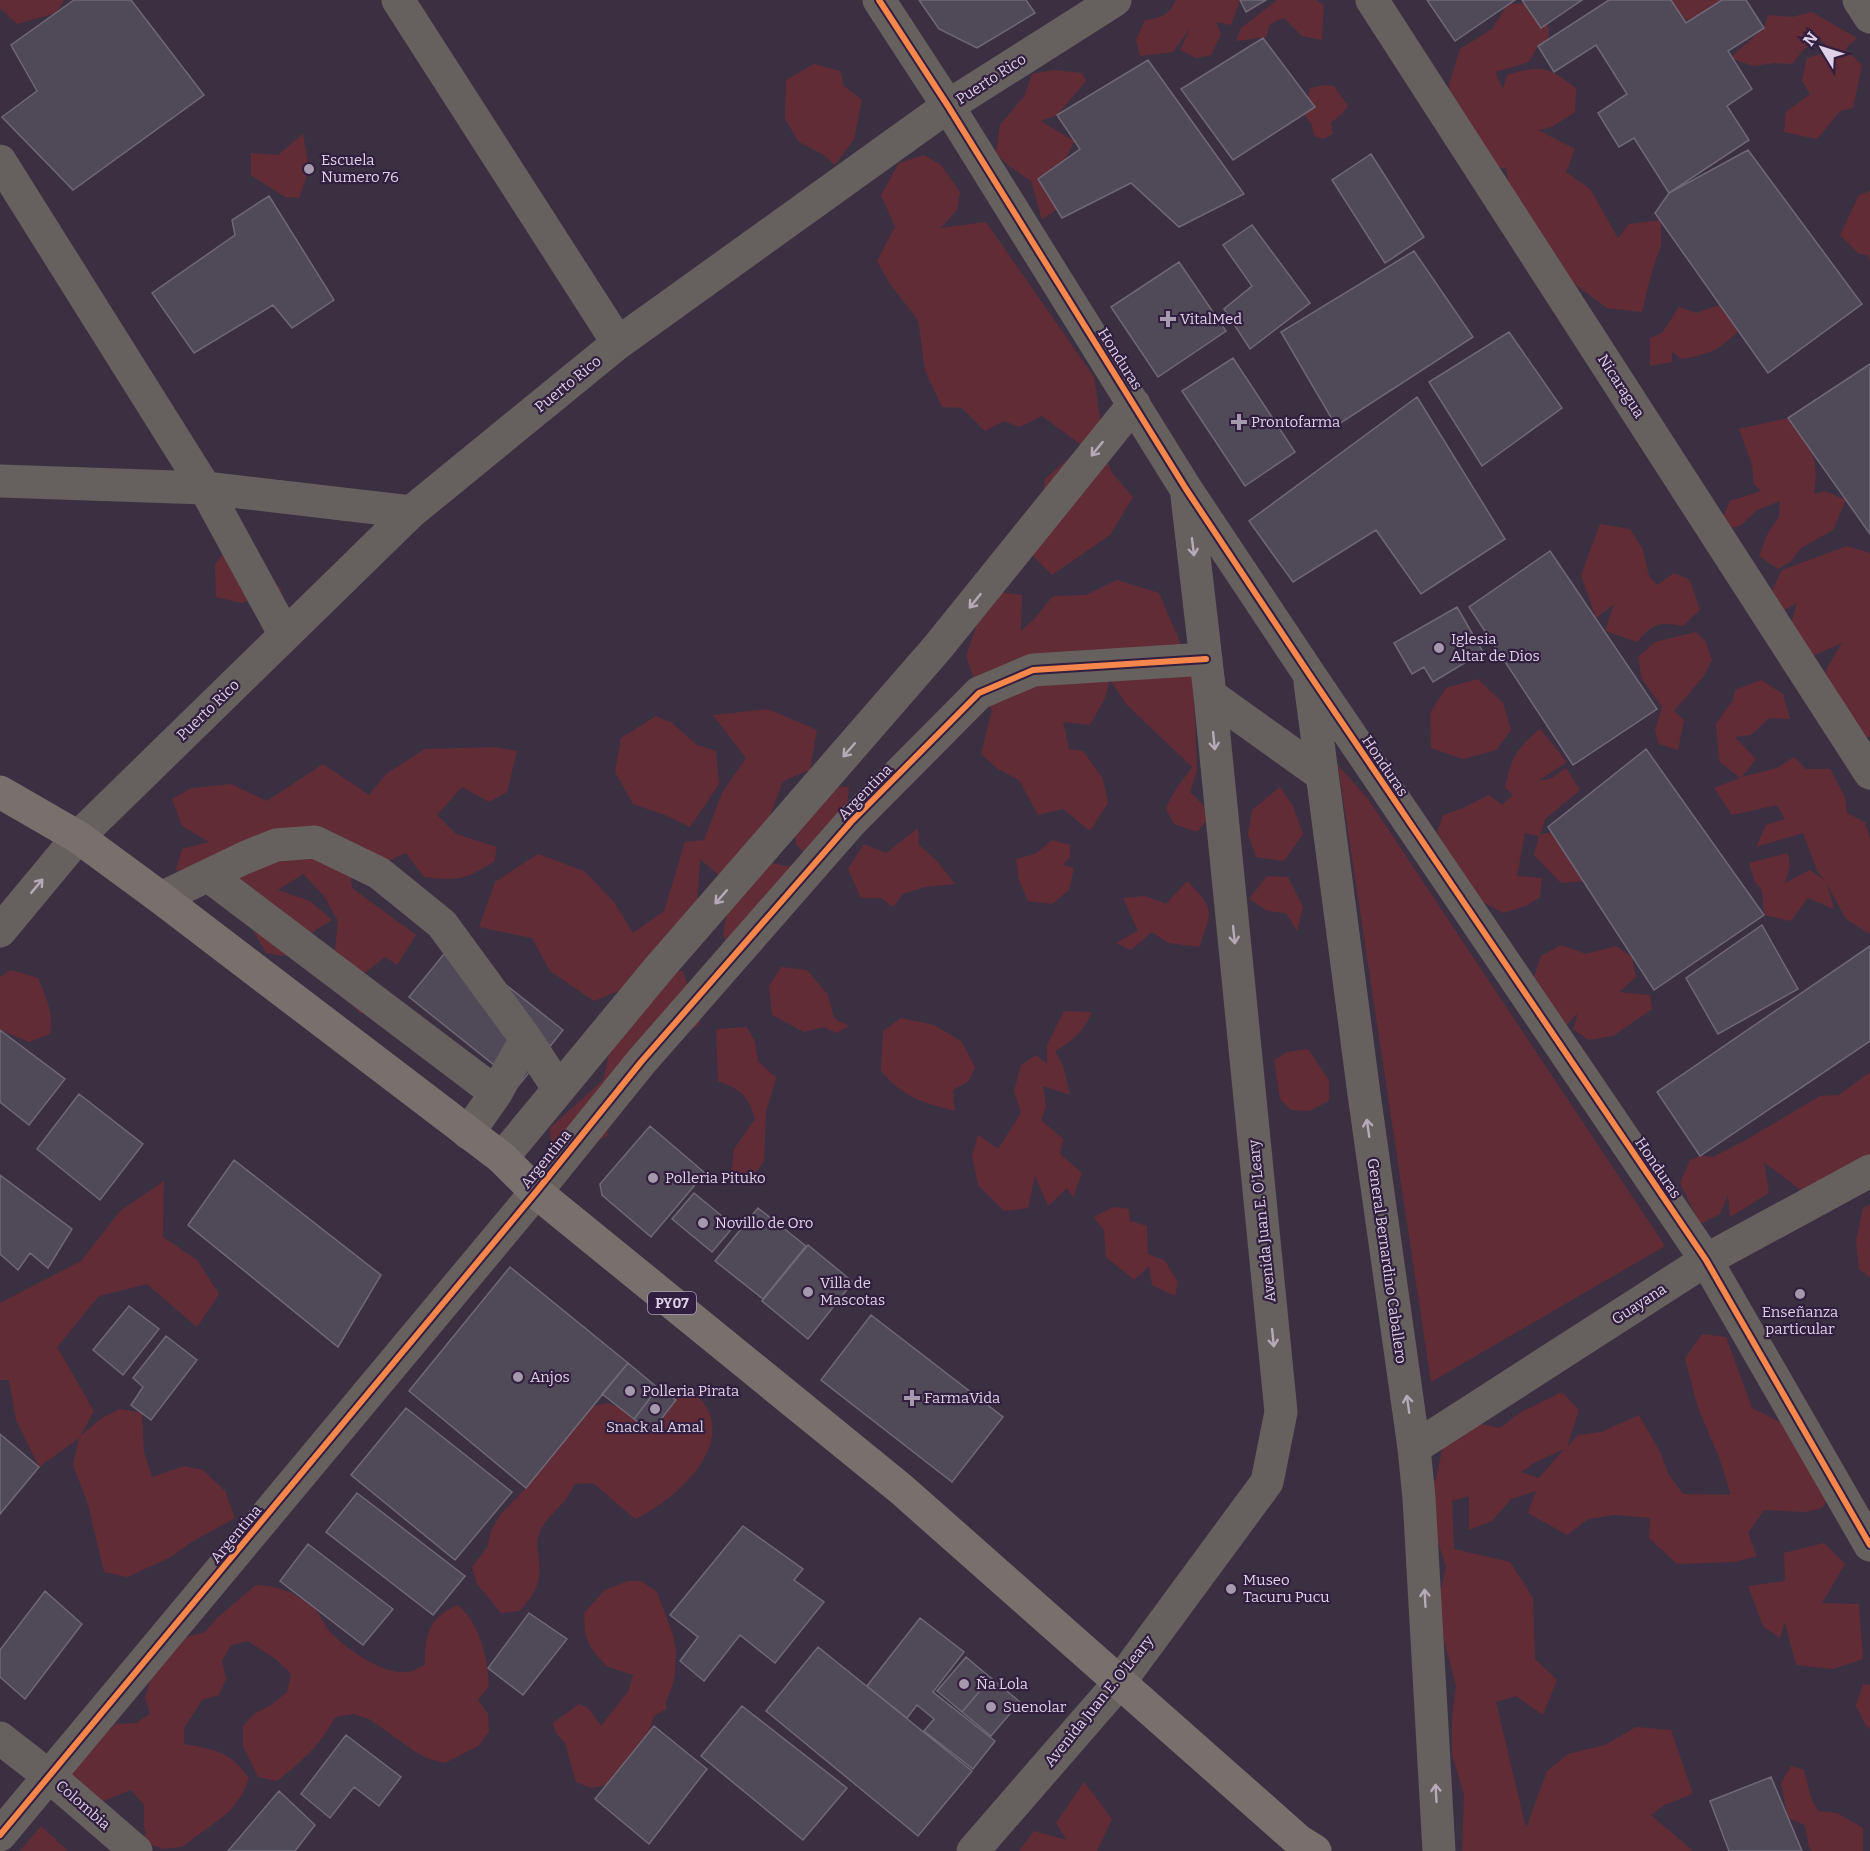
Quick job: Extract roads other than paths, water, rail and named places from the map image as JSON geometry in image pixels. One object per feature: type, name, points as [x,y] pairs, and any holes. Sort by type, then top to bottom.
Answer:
[{"type":"highway","name":"PY07","points":[[0,792],[78,837],[502,1158],[536,1192],[901,1489],[1119,1683],[1298,1848]]},
{"type":"street","points":[[398,0],[618,343]]},
{"type":"street","name":"Honduras","points":[[879,0],[948,106],[1186,489],[1706,1260],[1870,1545]]},
{"type":"street","name":"Puerto Rico","points":[[0,931],[78,837],[411,512],[618,343],[948,106],[1115,0]]},
{"type":"street","name":"Nicaragua","points":[[1372,0],[1870,773]]},
{"type":"street","points":[[1859,0],[1870,17]]},
{"type":"street","points":[[0,161],[9,190],[206,488],[285,635]]},
{"type":"street","points":[[502,1158],[660,967],[938,647],[1134,404]]},
{"type":"street","points":[[0,481],[206,488],[411,512]]},
{"type":"street","name":"Avenida Juan E. O'Leary","points":[[973,1851],[1119,1683],[1267,1482],[1281,1412],[1210,695],[1186,489]]},
{"type":"street","name":"Argentina","points":[[0,1834],[50,1777],[536,1192],[640,1062],[851,822],[979,693],[1033,670],[1206,659]]},
{"type":"street","name":"General Bernardino Caballero","points":[[1309,674],[1364,1094],[1414,1448],[1420,1509],[1439,1851]]},
{"type":"street","points":[[1210,695],[1322,775]]},
{"type":"street","points":[[161,898],[276,845],[315,842],[379,873],[442,924],[526,1039],[558,1088]]},
{"type":"street","points":[[209,876],[496,1093]]},
{"type":"street","points":[[468,1132],[496,1093],[526,1039]]},
{"type":"street","name":"Guayana","points":[[1414,1448],[1706,1260],[1870,1171]]},
{"type":"street","name":"Colombia","points":[[0,1738],[50,1777],[136,1851]]},
{"type":"place","name":"Escuela Numero 76","points":[[309,169]]},
{"type":"place","name":"VitalMed","points":[[1168,319]]},
{"type":"place","name":"Prontofarma","points":[[1239,422]]},
{"type":"place","name":"Iglesia Altar de Dios","points":[[1439,648]]},
{"type":"place","name":"Polleria Pituko","points":[[653,1178]]},
{"type":"place","name":"Novillo de Oro","points":[[703,1223]]},
{"type":"place","name":"Villa de Mascotas","points":[[808,1292]]},
{"type":"place","name":"Enseñanza particular","points":[[1800,1294]]},
{"type":"place","name":"Anjos","points":[[518,1377]]},
{"type":"place","name":"Polleria Pirata","points":[[630,1391]]},
{"type":"place","name":"FarmaVida","points":[[912,1398]]},
{"type":"place","name":"Snack al Amal","points":[[655,1409]]},
{"type":"place","name":"Museo Tacuru Pucu","points":[[1231,1589]]},
{"type":"place","name":"Ña Lola","points":[[964,1684]]},
{"type":"place","name":"Suenolar","points":[[991,1707]]}]
